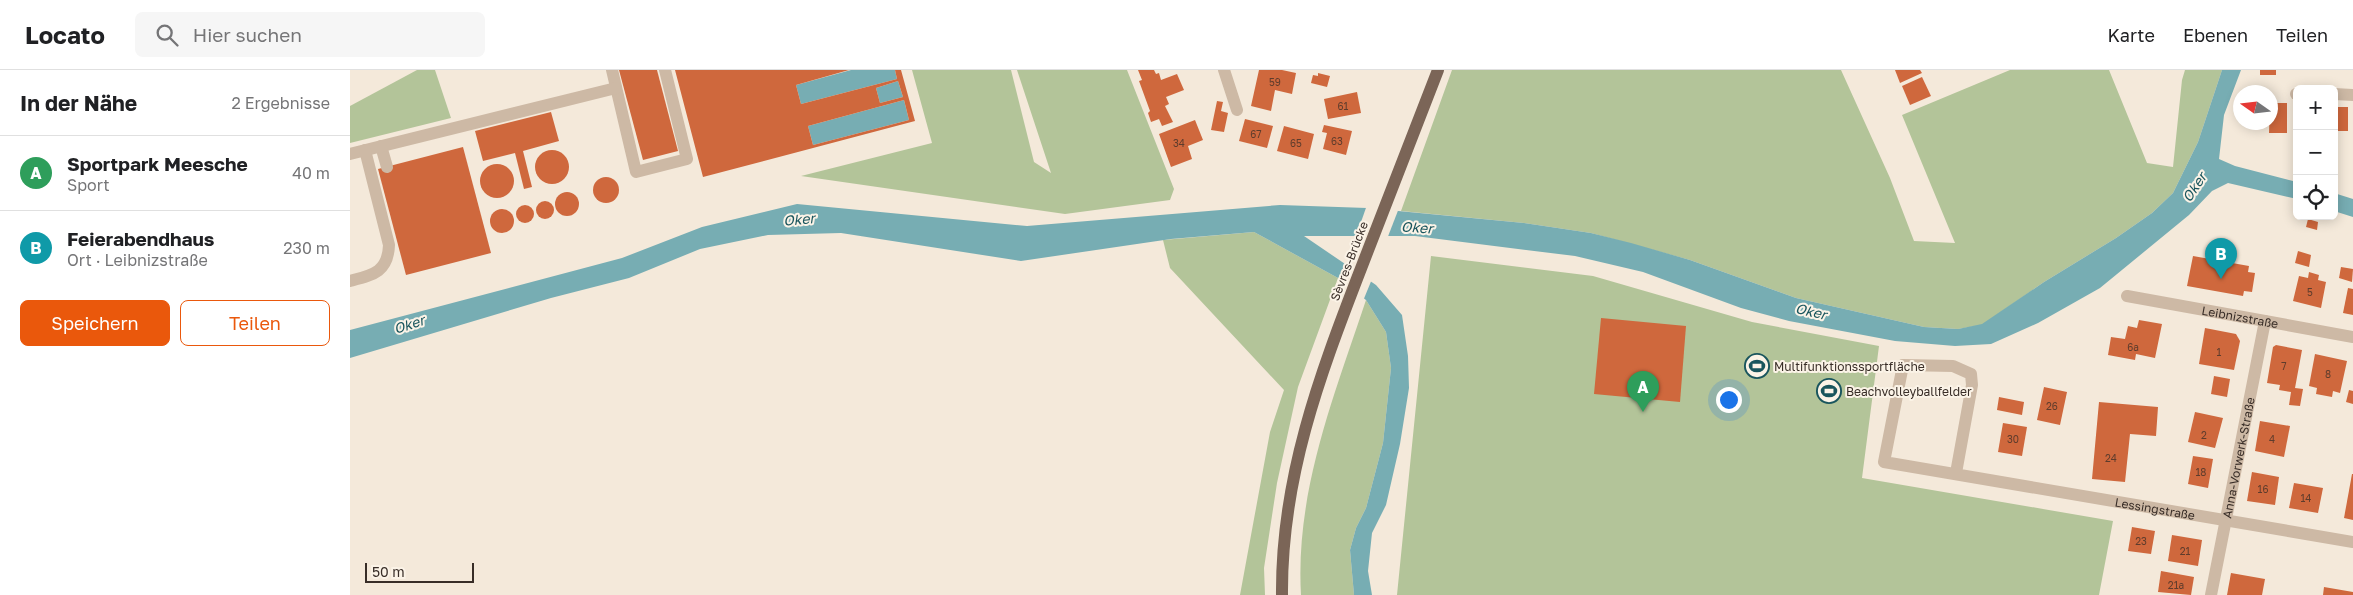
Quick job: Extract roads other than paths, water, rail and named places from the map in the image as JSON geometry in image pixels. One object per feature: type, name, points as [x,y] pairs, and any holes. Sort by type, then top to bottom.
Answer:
[{"type":"main road","name":"Sèvres-Brücke","points":[[1282,595],[1282,563],[1293,472],[1304,431],[1332,344],[1438,70]]},
{"type":"street","points":[[612,70],[636,172],[687,159],[665,70]]},
{"type":"street","points":[[1224,70],[1237,110]]},
{"type":"street","points":[[350,154],[616,88]]},
{"type":"street","points":[[2338,94],[2353,95]]},
{"type":"street","points":[[381,146],[387,167]]},
{"type":"street","points":[[350,281],[377,272],[386,264],[389,254],[389,245],[366,150]]},
{"type":"street","name":"Leibnizstraße","points":[[2127,296],[2353,337]]},
{"type":"street","name":"Anna-Vorwerk-Straße","points":[[2211,595],[2265,321]]},
{"type":"street","name":"Lessingstraße","points":[[1956,473],[1972,385],[1971,374],[1953,366],[1903,365],[1884,462],[2353,542]]},
{"type":"water","points":[[851,70],[895,70],[897,79],[801,104],[796,85]]},
{"type":"water","name":"Oker","points":[[2222,70],[2241,70],[2235,85],[2233,85],[2233,91],[2224,115],[2219,159],[2235,166],[2293,181],[2293,198],[2228,183],[2212,191],[2189,215],[2100,288],[2038,323],[1991,344],[1955,346],[1895,341],[1789,321],[1741,308],[1643,272],[1575,256],[1415,236],[1304,236],[1376,285],[1402,315],[1408,356],[1409,388],[1400,444],[1386,505],[1372,533],[1368,571],[1372,595],[1354,595],[1350,550],[1356,528],[1366,508],[1383,443],[1391,368],[1386,332],[1366,300],[1338,278],[1254,232],[1171,239],[1021,261],[841,233],[768,235],[700,249],[629,278],[551,298],[350,358],[350,330],[622,258],[702,227],[797,204],[1027,226],[1280,205],[1367,208],[1524,223],[1591,233],[1631,243],[1690,260],[1796,298],[1924,327],[1958,329],[1982,324],[2152,213],[2173,193],[2198,142]]},
{"type":"water","points":[[898,81],[903,97],[880,103],[876,88]]},
{"type":"water","points":[[904,100],[909,120],[813,145],[808,126]]},
{"type":"water","points":[[2338,194],[2353,199],[2353,217],[2338,212]]},
{"type":"place","name":"Feierabendhaus","points":[[2221,279]]},
{"type":"place","name":"Multifunktionssportfläche","points":[[1757,366]]},
{"type":"place","name":"Beachvolleyballfelder","points":[[1829,391]]},
{"type":"place","name":"Sportpark Meesche","points":[[1643,412]]}]
